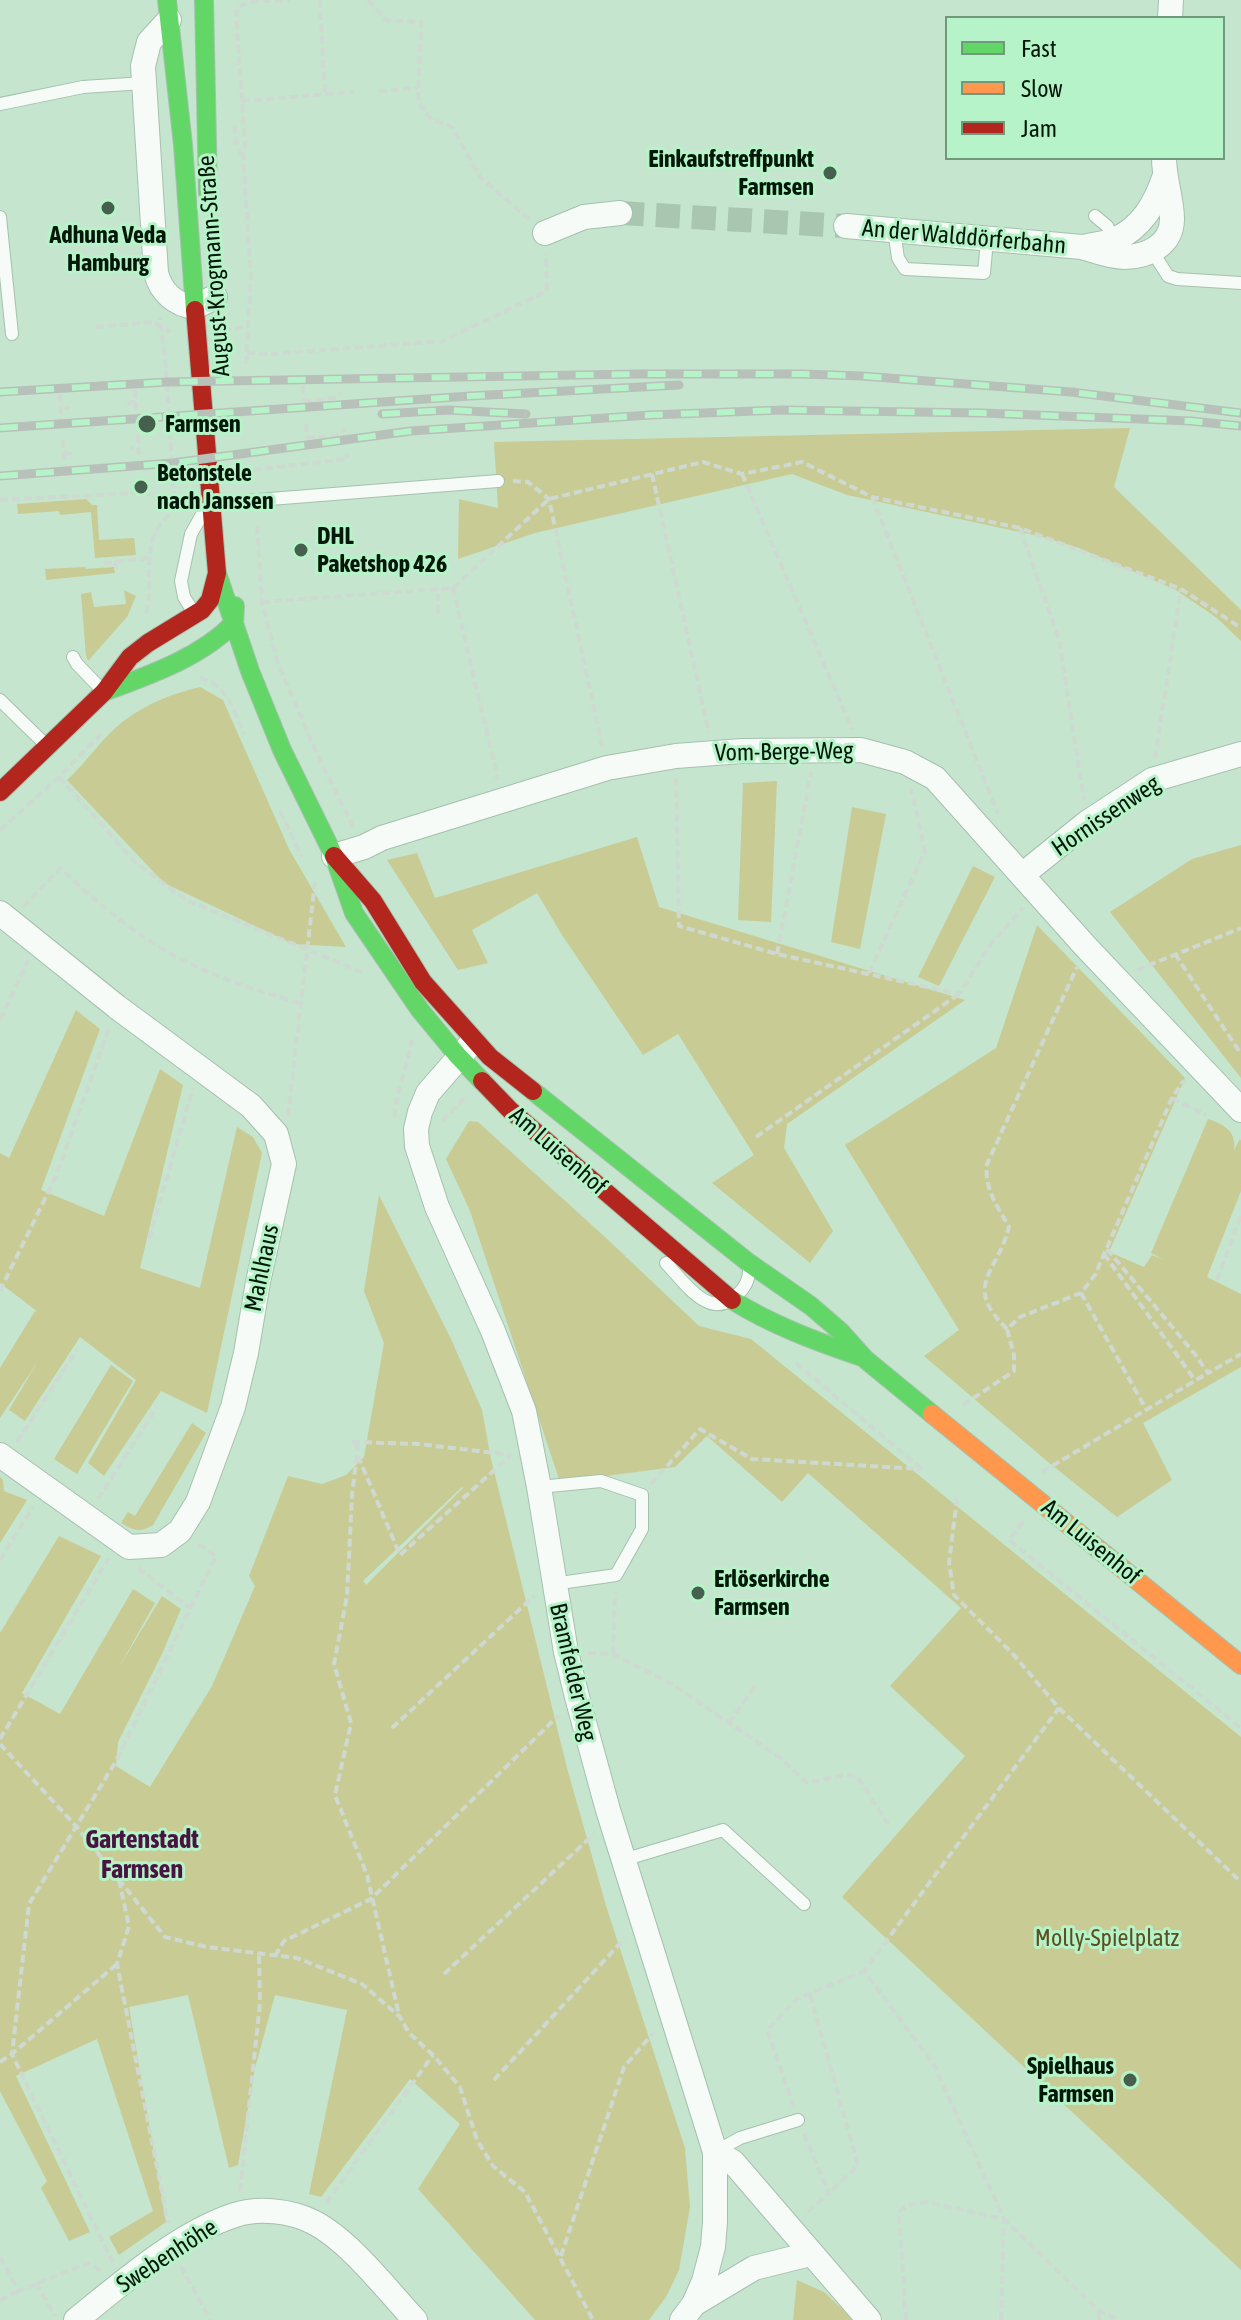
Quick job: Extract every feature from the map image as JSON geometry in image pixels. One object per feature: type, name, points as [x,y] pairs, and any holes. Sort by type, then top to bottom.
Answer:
[{"type":"main road","name":"August-Krogmann-Straße","points":[[204,0],[209,209]]},
{"type":"main road","points":[[205,48],[219,0]]},
{"type":"main road","name":"August-Krogmann-Straße","points":[[168,10],[205,305],[203,419],[217,573],[210,600],[196,615]]},
{"type":"main road","name":"August-Krogmann-Straße","points":[[205,305],[217,330]]},
{"type":"main road","points":[[104,692],[143,678],[229,630],[234,623],[237,570]]},
{"type":"main road","name":"Am Luisenhof","points":[[217,573],[250,671],[282,750],[334,856],[354,913],[408,994],[466,1049],[510,1110],[733,1300],[761,1318],[865,1359]]},
{"type":"main road","points":[[0,792],[104,692],[130,657],[196,615],[250,671]]},
{"type":"main road","name":"Am Luisenhof","points":[[466,1049],[500,1065],[749,1263],[847,1335],[865,1359],[1241,1665]]},
{"type":"street","points":[[168,10],[146,48],[143,66],[158,279],[165,292],[179,303],[205,305]]},
{"type":"street","name":"An der Walddörferbahn","points":[[1082,247],[1115,240],[1135,227],[1158,197],[1164,168]]},
{"type":"street","name":"An der Walddörferbahn","points":[[846,226],[1082,247],[1126,257],[1152,251],[1168,238],[1172,219],[1164,168]]},
{"type":"street","points":[[545,233],[584,217],[620,213]]},
{"type":"street","points":[[1115,240],[1152,251]]},
{"type":"street","name":"Vom-Berge-Weg","points":[[334,856],[382,838],[607,768],[676,756],[714,752],[861,750],[905,762],[935,778],[1086,947],[1241,1110]]},
{"type":"street","name":"Hornissenweg","points":[[1030,883],[1088,822],[1152,780],[1241,754]]},
{"type":"street","points":[[9,920],[117,1007],[251,1106],[276,1134]]},
{"type":"street","name":"Bramfelder Weg","points":[[466,1049],[428,1093],[416,1129],[417,1146],[437,1207],[493,1331],[524,1411],[539,1487],[545,1589],[566,1652],[623,1860],[715,2152],[713,2247],[704,2281],[688,2312]]},
{"type":"street","name":"Mahlhaus","points":[[180,1531],[198,1502],[233,1407],[284,1164],[276,1134]]},
{"type":"street","points":[[3,1457],[87,1515],[132,1557],[161,1545],[180,1531]]},
{"type":"street","points":[[715,2152],[733,2162],[869,2320]]},
{"type":"street","name":"Swebenhöhe","points":[[76,2320],[173,2247],[208,2226],[238,2213],[265,2210],[291,2214],[332,2234],[415,2320]]},
{"type":"street","points":[[688,2312],[754,2268],[810,2254]]},
{"type":"lane","points":[[0,104],[83,87],[144,83]]},
{"type":"lane","points":[[1095,216],[1107,226],[1115,240]]},
{"type":"lane","points":[[0,217],[12,334]]},
{"type":"lane","points":[[894,230],[898,258],[905,269],[984,273],[987,240]]},
{"type":"lane","points":[[1152,251],[1168,276],[1241,283]]},
{"type":"lane","points":[[231,501],[498,481]]},
{"type":"lane","points":[[196,615],[184,597],[181,581],[191,534],[212,498]]},
{"type":"lane","points":[[73,657],[104,692]]},
{"type":"lane","points":[[0,700],[47,746]]},
{"type":"lane","points":[[733,1300],[744,1289],[749,1263]]},
{"type":"lane","points":[[539,1487],[601,1481],[642,1495],[642,1529],[616,1575],[545,1589]]},
{"type":"lane","points":[[623,1860],[723,1830],[804,1904]]},
{"type":"lane","points":[[715,2152],[740,2138],[798,2120]]},
{"type":"path","points":[[246,364],[251,275],[236,13],[239,6],[256,0],[290,0]]},
{"type":"path","points":[[320,0],[325,95]]},
{"type":"path","points":[[247,353],[272,354],[443,341],[547,291],[545,233],[480,177],[452,127],[431,119],[418,102],[421,22],[386,20],[368,0]]},
{"type":"path","points":[[379,91],[418,88]]},
{"type":"path","points":[[242,101],[354,92]]},
{"type":"path","points":[[96,327],[128,328],[154,322],[172,333],[205,305]]},
{"type":"path","points":[[144,618],[150,593],[151,546],[155,531],[172,512],[174,496],[162,327],[157,309]]},
{"type":"path","points":[[217,330],[247,327]]},
{"type":"path","points":[[303,386],[304,399]]},
{"type":"path","points":[[135,390],[130,402],[136,414]]},
{"type":"path","points":[[304,399],[336,398],[341,392]]},
{"type":"path","points":[[60,394],[66,407],[61,419]]},
{"type":"path","points":[[304,399],[311,394]]},
{"type":"path","points":[[306,424],[307,437]]},
{"type":"path","points":[[307,437],[339,435],[345,429]]},
{"type":"path","points":[[307,437],[314,432]]},
{"type":"path","points":[[138,435],[133,447],[139,458]]},
{"type":"path","points":[[63,440],[69,452],[65,465]]},
{"type":"path","points":[[253,470],[347,459],[347,454]]},
{"type":"path","points":[[262,602],[453,588],[549,499],[703,462],[742,474],[802,462],[872,497],[1020,528],[1181,589],[1241,628]]},
{"type":"path","points":[[652,474],[714,752]]},
{"type":"path","points":[[742,474],[861,750]]},
{"type":"path","points":[[528,482],[549,499],[607,768]]},
{"type":"path","points":[[0,500],[139,492],[174,496]]},
{"type":"path","points":[[872,497],[999,817]]},
{"type":"path","points":[[257,526],[262,602],[277,661],[356,834]]},
{"type":"path","points":[[1020,528],[1059,639],[1088,822]]},
{"type":"path","points":[[104,563],[150,558]]},
{"type":"path","points":[[116,561],[116,572]]},
{"type":"path","points":[[438,588],[438,613]]},
{"type":"path","points":[[453,588],[503,801]]},
{"type":"path","points":[[1152,780],[1181,589]]},
{"type":"path","points":[[217,685],[226,681]]},
{"type":"path","points":[[0,830],[105,730]]},
{"type":"path","points":[[777,954],[815,750]]},
{"type":"path","points":[[676,756],[679,926],[777,954],[959,994]]},
{"type":"path","points":[[869,973],[925,851],[905,762]]},
{"type":"path","points":[[59,777],[136,863],[186,900],[365,974]]},
{"type":"path","points":[[9,920],[61,868],[77,884],[161,948],[212,974],[301,1004]]},
{"type":"path","points":[[276,1134],[288,1121],[316,880]]},
{"type":"path","points":[[756,1137],[959,994],[1030,883]]},
{"type":"path","points":[[1116,978],[1241,928]]},
{"type":"path","points":[[0,1020],[35,941]]},
{"type":"path","points":[[963,1405],[1014,1371],[1014,1355],[1007,1329],[985,1302],[984,1285],[1009,1227],[985,1177],[987,1164],[1086,947]]},
{"type":"path","points":[[1175,954],[1241,1054]]},
{"type":"path","points":[[0,1291],[56,1176],[117,1007]]},
{"type":"path","points":[[1007,1329],[1020,1317],[1081,1293],[1095,1275],[1172,1098],[1193,1060]]},
{"type":"path","points":[[149,1239],[200,1067]]},
{"type":"path","points":[[1172,1098],[1206,1115]]},
{"type":"path","points":[[1217,1280],[1241,1215]]},
{"type":"path","points":[[1107,1249],[1208,1373]]},
{"type":"path","points":[[1104,1254],[1195,1380]]},
{"type":"path","points":[[1081,1293],[1146,1409]]},
{"type":"path","points":[[3,1457],[77,1350]]},
{"type":"path","points":[[1042,1472],[1241,1354]]},
{"type":"path","points":[[87,1515],[157,1407]]},
{"type":"path","points":[[642,1495],[700,1429],[752,1459],[923,1470]]},
{"type":"path","points":[[357,1453],[400,1555],[512,1455],[419,1444],[355,1442],[357,1453],[347,1596],[334,1664],[351,1723],[335,1795],[367,1875],[400,2017],[409,2033],[460,2087],[477,2140],[493,2166],[525,2192],[593,2320]]},
{"type":"path","points":[[0,1560],[45,1488]]},
{"type":"path","points":[[957,1498],[949,1563],[954,1595],[1012,1653],[1059,1708],[1241,1882]]},
{"type":"path","points":[[1026,1519],[1009,1540],[1241,1728]]},
{"type":"path","points":[[123,2283],[12,2054],[29,1904],[116,1761],[216,1556],[180,1531]]},
{"type":"path","points":[[190,1608],[132,1557],[114,1549],[0,1742],[76,1826],[165,1937],[207,1947],[297,1958],[362,1984],[400,2017]]},
{"type":"path","points":[[613,1654],[616,1575]]},
{"type":"path","points":[[392,1728],[545,1589]]},
{"type":"path","points":[[566,1652],[613,1654],[672,1684],[782,1759],[807,1783],[844,1775],[857,1776],[888,1824]]},
{"type":"path","points":[[729,1723],[755,1686]]},
{"type":"path","points":[[829,2193],[798,2120],[767,2030],[797,1999],[864,1971],[1059,1708]]},
{"type":"path","points":[[275,1956],[284,1941],[371,1899],[561,1714]]},
{"type":"path","points":[[444,1974],[595,1834]]},
{"type":"path","points":[[119,1877],[129,1926],[117,1964],[173,2247],[210,2320]]},
{"type":"path","points":[[494,2080],[625,1938]]},
{"type":"path","points":[[238,2213],[260,2003],[259,1955]]},
{"type":"path","points":[[0,2062],[117,1964]]},
{"type":"path","points":[[864,1971],[934,2065],[1004,2219],[1099,2311],[1119,2320]]},
{"type":"path","points":[[789,2227],[858,2165],[810,1994]]},
{"type":"path","points":[[561,2257],[624,2067],[654,2032]]},
{"type":"path","points":[[312,2222],[433,2055]]},
{"type":"path","points":[[906,2320],[899,2215],[903,2207],[917,2202],[933,2202],[1004,2219]]},
{"type":"path","points":[[1001,2320],[1004,2219]]},
{"type":"path","points":[[0,2257],[19,2291]]},
{"type":"path","points":[[0,2300],[88,2263],[123,2283]]},
{"type":"path","points":[[36,2283],[57,2320]]},
{"type":"path","points":[[1099,2311],[1099,2320]]},
{"type":"green space","points":[[1130,428],[1114,487],[1241,610],[1241,641],[1217,618],[1176,590],[1079,548],[1043,537],[847,495],[792,474],[535,533],[458,559],[459,499],[498,508],[494,442]]},
{"type":"green space","points":[[86,499],[97,505],[99,540],[134,538],[136,555],[95,558],[91,512],[18,514],[17,504]]},
{"type":"green space","points":[[114,567],[115,573],[46,580],[45,569]]},
{"type":"green space","points":[[124,590],[136,596],[127,617],[88,661],[81,594],[91,592],[94,607],[126,604]]},
{"type":"green space","points":[[200,687],[223,700],[289,849],[346,947],[293,944],[164,883],[67,780],[117,726],[133,714],[180,692]]},
{"type":"green space","points":[[777,781],[771,922],[738,920],[743,783]]},
{"type":"green space","points":[[852,807],[886,814],[860,949],[831,942]]},
{"type":"green space","points":[[637,837],[659,907],[965,1000],[787,1124],[784,1148],[833,1231],[810,1263],[712,1183],[754,1155],[678,1034],[643,1055],[537,893],[472,930],[488,963],[458,970],[387,860],[417,853],[435,898]]},
{"type":"green space","points":[[1241,845],[1241,1078],[1110,912],[1192,859]]},
{"type":"green space","points":[[973,866],[995,877],[939,986],[918,977]]},
{"type":"green space","points":[[1037,925],[1185,1078],[1109,1252],[1144,1267],[1152,1255],[1164,1260],[1151,1253],[1208,1119],[1228,1130],[1233,1138],[1234,1150],[1241,1141],[1241,1191],[1207,1277],[1241,1294],[1241,1367],[1143,1423],[1172,1480],[1117,1517],[924,1356],[959,1330],[845,1145],[996,1048]]},
{"type":"green space","points":[[76,1010],[100,1029],[41,1190],[104,1216],[160,1069],[183,1085],[140,1268],[200,1288],[237,1127],[253,1137],[262,1153],[207,1413],[161,1391],[104,1476],[88,1463],[136,1380],[80,1337],[25,1421],[9,1410],[37,1363],[0,1418],[0,1368],[35,1311],[38,1312],[0,1283],[0,1153],[9,1158]]},
{"type":"green space","name":"Molly-Spielplatz","points":[[469,1121],[478,1122],[699,1326],[751,1339],[1241,1737],[1241,2270],[842,1897],[965,1756],[890,1686],[961,1608],[808,1473],[782,1502],[707,1436],[675,1467],[560,1482],[470,1211],[446,1159]]},
{"type":"green space","points":[[379,1195],[451,1339],[482,1410],[491,1459],[567,1768],[607,1909],[685,2148],[690,2207],[679,2270],[666,2297],[649,2320],[535,2320],[418,2189],[460,2124],[410,2079],[321,2197],[309,2194],[347,2010],[275,1995],[255,2068],[238,2165],[229,2168],[188,1995],[129,2007],[166,2222],[119,2255],[109,2237],[153,2211],[97,2039],[16,2076],[90,2232],[69,2241],[41,2188],[47,2181],[0,2091],[0,1633],[59,1536],[101,1556],[22,1693],[60,1714],[133,1589],[155,1603],[118,1669],[162,1596],[181,1609],[118,1742],[116,1766],[150,1787],[212,1686],[255,1586],[249,1576],[288,1476],[322,1484],[346,1475],[364,1457],[384,1343],[364,1291]],"holes":[[[463,1488],[366,1585],[363,1581]]]},
{"type":"green space","points":[[111,1365],[133,1381],[77,1474],[54,1459]]},
{"type":"green space","points":[[192,1423],[206,1433],[153,1525],[137,1530],[121,1523],[128,1512],[135,1516]]},
{"type":"green space","points":[[0,1477],[4,1491],[27,1500],[0,1543]]},
{"type":"green space","points":[[797,2280],[824,2292],[854,2320],[793,2320]]},
{"type":"tunnel","points":[[620,213],[846,226]]},
{"type":"railway","points":[[0,392],[167,382],[802,374],[1071,392],[1241,413]]},
{"type":"railway","points":[[0,428],[679,385]]},
{"type":"railway","points":[[382,414],[448,410],[526,414]]},
{"type":"railway","points":[[0,476],[173,463],[411,431],[650,415],[782,410],[982,413],[1191,421],[1241,426]]},
{"type":"traffic: fast","points":[[167,0],[183,145],[195,310]]},
{"type":"traffic: fast","points":[[204,0],[208,193]]},
{"type":"traffic: fast","points":[[217,573],[250,671],[282,750],[334,856],[354,913],[420,1010],[482,1081]]},
{"type":"traffic: fast","points":[[104,692],[173,664],[206,646],[234,623],[235,606]]},
{"type":"traffic: fast","points":[[533,1091],[749,1263],[811,1306],[840,1331],[865,1359],[932,1414]]},
{"type":"traffic: fast","points":[[732,1300],[794,1332],[859,1356]]},
{"type":"traffic: slow","points":[[932,1414],[1241,1665]]},
{"type":"traffic: jam","points":[[0,792],[104,692],[130,657],[202,610],[210,600],[217,573],[195,310]]},
{"type":"traffic: jam","points":[[334,856],[373,901],[423,982],[490,1057],[533,1091]]},
{"type":"traffic: jam","points":[[482,1081],[510,1110],[732,1300]]},
{"type":"place","name":"Einkaufstreffpunkt Farmsen","points":[[830,173]]},
{"type":"place","name":"Adhuna Veda Hamburg","points":[[108,208]]},
{"type":"place","name":"Farmsen","points":[[147,424]]},
{"type":"place","name":"Betonstele nach Janssen","points":[[141,487]]},
{"type":"place","name":"DHL Paketshop 426","points":[[301,550]]},
{"type":"place","name":"Erlöserkirche Farmsen","points":[[698,1593]]},
{"type":"place","name":"Spielhaus Farmsen","points":[[1130,2080]]},
{"type":"district","name":"Gartenstadt Farmsen","points":[[142,1855]]}]
